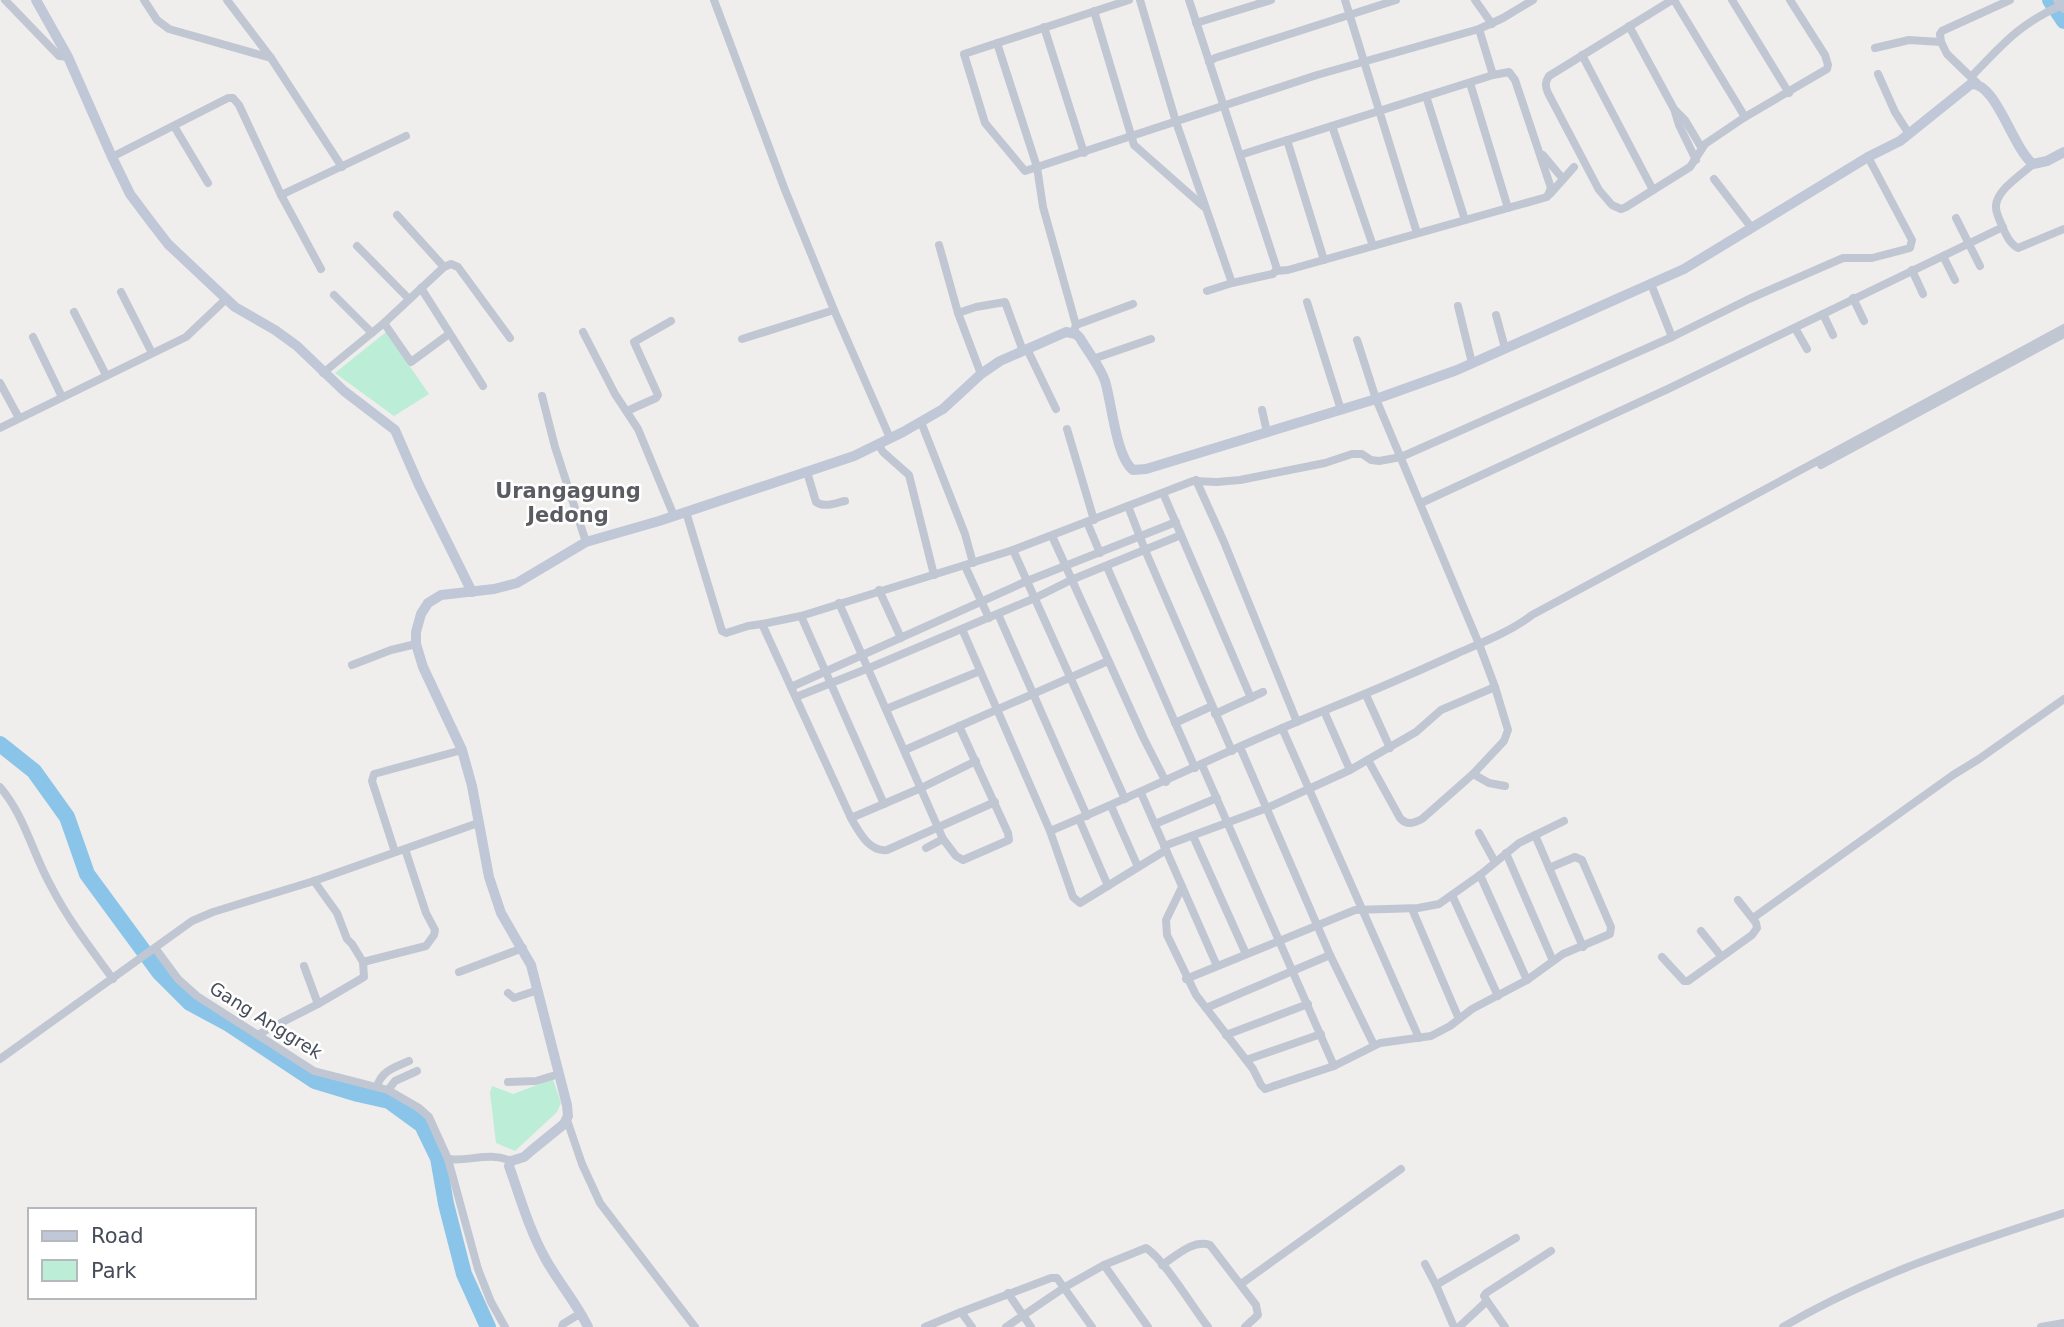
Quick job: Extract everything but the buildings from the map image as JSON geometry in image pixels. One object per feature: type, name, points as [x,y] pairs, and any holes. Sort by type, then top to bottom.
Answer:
[{"type":"street","points":[[5,0],[59,56],[68,57]]},
{"type":"street","points":[[36,0],[68,57],[130,194],[168,244],[226,299],[297,346],[323,373],[395,430],[472,592]]},
{"type":"street","points":[[144,0],[157,20],[169,29],[271,58]]},
{"type":"street","points":[[228,0],[271,58],[342,167]]},
{"type":"street","points":[[715,0],[787,194],[834,310],[891,438]]},
{"type":"street","points":[[1129,0],[964,54],[985,123],[1025,171],[1317,75],[1479,29],[1533,0]]},
{"type":"street","points":[[1140,0],[1176,122],[1232,283]]},
{"type":"street","points":[[1189,0],[1276,271]]},
{"type":"street","points":[[1196,23],[1271,0]]},
{"type":"street","points":[[1345,0],[1417,233]]},
{"type":"street","points":[[1209,62],[1396,0]]},
{"type":"street","points":[[1475,0],[1492,24]]},
{"type":"street","points":[[1745,117],[1673,0],[1549,76],[1545,86],[1599,190],[1612,205],[1618,208],[1626,207],[1690,167],[1701,147],[1745,117],[1827,69],[1825,55],[1790,0]]},
{"type":"street","points":[[1732,0],[1789,93]]},
{"type":"street","points":[[2010,0],[1942,31],[1941,42],[1947,54],[1986,91],[1999,109],[2023,155],[2033,164]]},
{"type":"street","points":[[997,43],[1037,167],[1044,207],[1074,328],[1104,380],[1123,460],[1133,470],[1146,469],[1376,399],[1472,363],[1684,269],[1868,157],[1895,145],[1974,80],[2015,32],[2026,23],[2059,6]]},
{"type":"street","points":[[1094,11],[1134,145],[1205,208]]},
{"type":"street","points":[[1629,26],[1674,109],[1696,160]]},
{"type":"street","points":[[1044,27],[1084,153]]},
{"type":"street","points":[[1479,29],[1493,75]]},
{"type":"street","points":[[1875,48],[1909,40],[1941,42]]},
{"type":"street","points":[[1582,55],[1653,190]]},
{"type":"street","points":[[1240,155],[1509,72],[1513,75],[1551,188],[1550,194]]},
{"type":"street","points":[[1878,74],[1895,112],[1909,134]]},
{"type":"street","points":[[1470,83],[1508,208]]},
{"type":"street","points":[[1426,96],[1465,220]]},
{"type":"street","points":[[111,157],[233,98],[239,105],[281,195],[321,269]]},
{"type":"street","points":[[1674,109],[1685,120],[1701,147]]},
{"type":"street","points":[[174,126],[208,183]]},
{"type":"street","points":[[1332,126],[1373,246]]},
{"type":"street","points":[[281,195],[406,136]]},
{"type":"street","points":[[1287,140],[1324,260]]},
{"type":"street","points":[[1538,150],[1563,179]]},
{"type":"street","points":[[2064,152],[2048,161],[2033,164],[2005,189],[1997,201],[2003,227],[2012,245],[2018,248],[2064,229]]},
{"type":"street","points":[[686,512],[722,631],[726,633],[801,616],[1013,550],[1196,480],[1240,480],[1325,463],[1352,454],[1362,454],[1379,461],[1401,457],[1843,258],[1872,258],[1910,248],[1912,240],[1868,157]]},
{"type":"street","points":[[1208,291],[1547,197],[1574,167]]},
{"type":"street","points":[[1714,179],[1751,228]]},
{"type":"street","points":[[397,215],[444,267]]},
{"type":"street","points":[[1956,218],[1980,266]]},
{"type":"street","points":[[1421,503],[1670,388],[2003,227]]},
{"type":"street","points":[[939,245],[958,313],[981,374]]},
{"type":"street","points":[[357,246],[409,299]]},
{"type":"street","points":[[1943,256],[1955,280]]},
{"type":"street","points":[[323,373],[450,264],[458,267],[510,338]]},
{"type":"street","points":[[1912,270],[1923,294]]},
{"type":"street","points":[[1651,284],[1672,337]]},
{"type":"street","points":[[421,288],[483,386]]},
{"type":"street","points":[[121,292],[152,353]]},
{"type":"street","points":[[334,295],[372,333]]},
{"type":"street","points":[[0,428],[186,337],[226,299]]},
{"type":"street","points":[[1853,299],[1864,321]]},
{"type":"street","points":[[958,313],[1005,302],[1025,350],[1056,409]]},
{"type":"street","points":[[1307,302],[1341,410]]},
{"type":"street","points":[[695,1327],[600,1203],[582,1164],[567,1120],[567,1105],[531,965],[498,904],[489,877],[472,786],[462,750],[423,667],[416,644],[421,614],[428,603],[441,595],[494,589],[517,583],[586,542],[845,459],[891,438],[953,402],[981,374],[1000,360],[1133,304]]},
{"type":"street","points":[[1458,306],[1472,363]]},
{"type":"street","points":[[742,339],[834,310]]},
{"type":"street","points":[[74,312],[106,375]]},
{"type":"street","points":[[1823,314],[1833,335]]},
{"type":"street","points":[[1496,315],[1506,348]]},
{"type":"street","points":[[627,411],[658,395],[634,342],[671,321]]},
{"type":"street","points":[[384,323],[411,362],[449,334]]},
{"type":"street","points":[[1795,328],[1807,349]]},
{"type":"street","points":[[1050,831],[1479,644],[2064,328]]},
{"type":"street","points":[[583,332],[615,394],[638,429],[674,516]]},
{"type":"street","points":[[1525,621],[1535,619],[2064,334]]},
{"type":"street","points":[[33,337],[62,397]]},
{"type":"street","points":[[1093,359],[1151,339]]},
{"type":"street","points":[[1356,340],[1376,399],[1479,644],[1508,730],[1507,736],[1473,774],[1422,818],[1412,823],[1400,818],[1368,761]]},
{"type":"street","points":[[0,383],[19,418]]},
{"type":"street","points":[[542,396],[555,447],[586,542]]},
{"type":"street","points":[[1262,410],[1267,432]]},
{"type":"street","points":[[921,422],[965,534],[969,564],[989,618]]},
{"type":"street","points":[[1067,429],[1100,553]]},
{"type":"street","points":[[878,444],[883,452],[909,475],[934,575]]},
{"type":"street","points":[[807,472],[818,504],[845,501]]},
{"type":"street","points":[[1196,480],[1297,722]]},
{"type":"street","points":[[1163,493],[1251,698]]},
{"type":"street","points":[[1128,506],[1214,710],[1267,808],[1330,955],[1374,1045]]},
{"type":"street","points":[[791,687],[1027,581],[1175,522]]},
{"type":"street","points":[[1052,536],[1166,782]]},
{"type":"street","points":[[796,697],[1181,536]]},
{"type":"street","points":[[1013,550],[1125,799]]},
{"type":"street","points":[[1107,567],[1175,723],[1217,798],[1334,1066]]},
{"type":"street","points":[[879,590],[901,638]]},
{"type":"street","points":[[839,603],[943,839],[956,856],[963,860],[1007,842],[1009,833],[959,726]]},
{"type":"street","points":[[998,614],[1083,817],[1108,886]]},
{"type":"street","points":[[801,616],[884,804]]},
{"type":"street","points":[[760,624],[851,818],[864,839],[878,850],[882,851],[995,802]]},
{"type":"street","points":[[962,629],[1050,831],[1075,900],[1080,903],[1165,848],[1267,808],[1350,770],[1423,728],[1441,710],[1495,687]]},
{"type":"street","points":[[352,665],[416,644]]},
{"type":"street","points":[[905,750],[1108,661]]},
{"type":"street","points":[[886,709],[980,671]]},
{"type":"street","points":[[1175,723],[1263,692]]},
{"type":"street","points":[[1366,695],[1390,748]]},
{"type":"street","points":[[1753,918],[2064,699]]},
{"type":"street","points":[[1324,710],[1350,770]]},
{"type":"street","points":[[1283,728],[1419,1038]]},
{"type":"street","points":[[395,852],[372,781],[374,774],[462,750]]},
{"type":"street","points":[[851,818],[976,761]]},
{"type":"street","points":[[1473,774],[1489,783],[1506,786]]},
{"type":"street","points":[[0,787],[11,800],[51,887],[70,919],[113,979]]},
{"type":"street","points":[[1141,793],[1217,966]]},
{"type":"street","points":[[1155,824],[1217,798]]},
{"type":"street","points":[[1111,806],[1138,867]]},
{"type":"street","points":[[1186,979],[1361,909],[1412,909],[1433,906],[1480,875],[1519,843],[1564,821]]},
{"type":"street","points":[[0,1059],[191,921],[478,824]]},
{"type":"street","points":[[1479,833],[1495,862]]},
{"type":"street","points":[[1535,835],[1583,947]]},
{"type":"street","points":[[1194,836],[1246,954]]},
{"type":"street","points":[[926,848],[943,839]]},
{"type":"street","points":[[363,962],[426,946],[434,936],[435,930],[426,913],[405,849]]},
{"type":"street","points":[[1506,853],[1553,961]]},
{"type":"street","points":[[1182,887],[1166,920],[1165,930],[1186,979],[1265,1089],[1334,1066],[1380,1043],[1431,1036],[1472,1009],[1527,980],[1563,954],[1608,936],[1611,927],[1582,859],[1575,857],[1549,868]]},
{"type":"street","points":[[1480,875],[1527,980]]},
{"type":"street","points":[[259,1034],[318,1004],[361,979],[364,974],[363,962],[346,939],[337,913],[314,880]]},
{"type":"street","points":[[1452,895],[1497,996]]},
{"type":"street","points":[[1662,957],[1684,981],[1692,979],[1755,932],[1757,928],[1753,918],[1738,900]]},
{"type":"street","points":[[1412,909],[1459,1019]]},
{"type":"street","points":[[1701,931],[1721,956]]},
{"type":"street","name":"Gang Anggrek","points":[[157,946],[178,979],[197,996],[314,1070],[388,1090],[410,1101],[429,1117],[448,1159],[478,1269],[491,1302],[505,1327]]},
{"type":"street","points":[[459,972],[523,948]]},
{"type":"street","points":[[1206,1008],[1330,955]]},
{"type":"street","points":[[304,966],[318,1004]]},
{"type":"street","points":[[508,993],[514,998],[538,990]]},
{"type":"street","points":[[1226,1035],[1308,1004]]},
{"type":"street","points":[[1246,1060],[1321,1034]]},
{"type":"street","points":[[377,1087],[384,1073],[409,1060]]},
{"type":"street","points":[[388,1090],[395,1081],[417,1071]]},
{"type":"street","points":[[508,1082],[536,1081],[559,1074]]},
{"type":"street","points":[[448,1159],[484,1156],[511,1161],[524,1157],[567,1120]]},
{"type":"street","points":[[511,1161],[509,1166],[536,1240],[588,1327]]},
{"type":"street","points":[[1241,1284],[1401,1169]]},
{"type":"street","points":[[1783,1327],[1820,1306],[1879,1279],[1973,1242],[2064,1213]]},
{"type":"street","points":[[1436,1284],[1516,1238]]},
{"type":"street","points":[[1163,1265],[1195,1244],[1202,1242],[1210,1245],[1241,1284],[1258,1311],[1254,1320],[1245,1327]]},
{"type":"street","points":[[1006,1327],[1065,1287],[1104,1265],[1146,1248],[1163,1265],[1208,1327]]},
{"type":"street","points":[[1506,1327],[1484,1296],[1551,1251]]},
{"type":"street","points":[[1425,1264],[1456,1327],[1487,1301]]},
{"type":"street","points":[[1104,1265],[1148,1327]]},
{"type":"street","points":[[925,1327],[1052,1278],[1065,1287],[1092,1327]]},
{"type":"street","points":[[1008,1293],[1031,1327]]},
{"type":"street","points":[[961,1312],[972,1327]]},
{"type":"street","points":[[562,1327],[581,1313]]},
{"type":"street","points":[[2041,1327],[2064,1322]]},
{"type":"green space","points":[[386,332],[429,394],[394,416],[335,373]]},
{"type":"green space","points":[[553,1079],[561,1103],[557,1112],[515,1151],[496,1143],[490,1093],[492,1086],[513,1094]]},
{"type":"waterway","points":[[2050,0],[2064,21]]},
{"type":"waterway","points":[[0,744],[34,771],[67,817],[87,874],[159,972],[190,1003],[229,1024],[315,1081],[389,1101],[422,1125],[438,1158],[446,1204],[464,1274],[488,1327]]},
{"type":"district","name":"Urangagung Jedong","points":[[568,503]]}]
